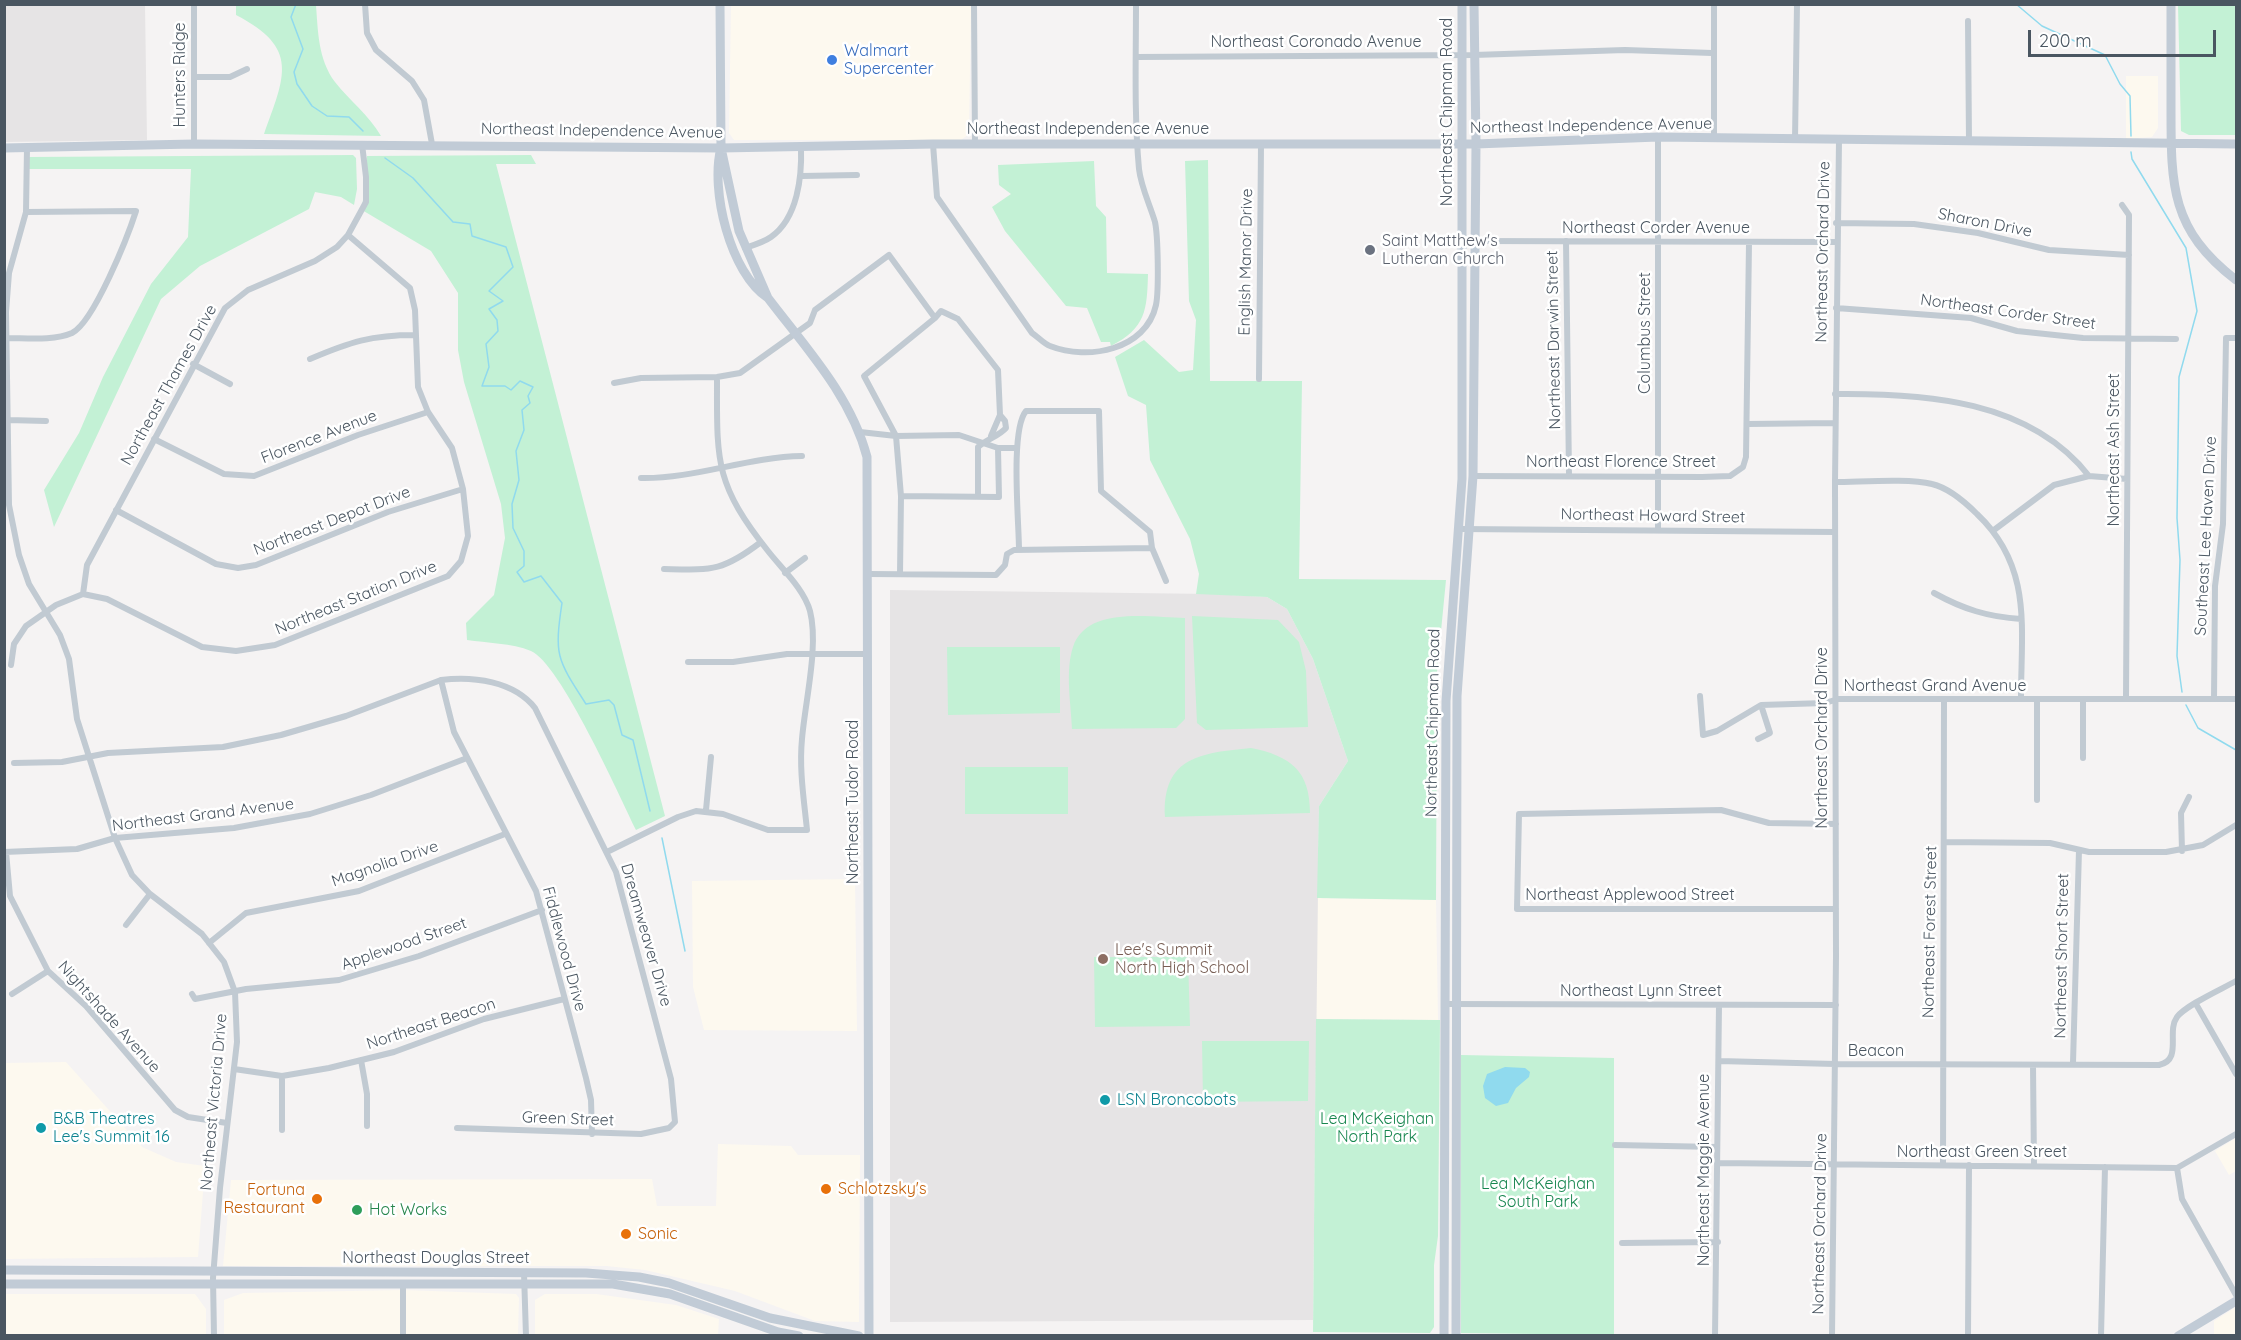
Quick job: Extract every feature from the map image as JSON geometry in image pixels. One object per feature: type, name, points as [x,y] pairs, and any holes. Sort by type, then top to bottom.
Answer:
[{"type":"main road","name":"Northeast Tudor Road","points":[[720,4],[721,148],[732,209],[745,248],[768,298],[846,402],[861,432],[867,457],[869,574],[868,1335]]},
{"type":"main road","name":"Northeast Chipman Road","points":[[1444,1335],[1446,701],[1460,529],[1463,242],[1462,4]]},
{"type":"main road","name":"Northeast Chipman Road","points":[[1456,1335],[1457,696],[1471,529],[1473,476],[1476,144],[1474,4]]},
{"type":"main road","points":[[2171,4],[2172,179],[2188,226],[2211,261],[2236,280]]},
{"type":"main road","name":"Northeast Independence Avenue","points":[[4,148],[194,144],[432,144],[721,148],[933,144],[1476,144],[1658,137],[2236,144]]},
{"type":"main road","name":"Northeast Tudor Road","points":[[721,148],[716,167],[721,211],[746,273],[760,293],[768,298]]},
{"type":"main road","points":[[1463,242],[1468,244],[1470,251],[1471,309],[1474,326]]},
{"type":"main road","name":"Northeast Douglas Street","points":[[4,1270],[213,1273],[586,1273],[655,1280],[689,1288],[770,1318],[859,1335]]},
{"type":"main road","points":[[403,1285],[408,1275],[416,1273]]},
{"type":"main road","name":"Northeast Douglas Street","points":[[4,1284],[613,1284],[647,1288],[670,1294],[778,1332],[799,1335]]},
{"type":"main road","points":[[2178,1335],[2236,1301]]},
{"type":"street","name":"Hunters Ridge","points":[[194,4],[194,144]]},
{"type":"street","points":[[365,4],[367,33],[376,51],[412,81],[424,100],[432,144]]},
{"type":"street","points":[[974,4],[975,144]]},
{"type":"street","points":[[933,144],[937,197],[1032,333],[1048,346],[1080,352],[1099,352],[1122,346],[1144,329],[1156,305],[1155,225],[1140,173],[1138,143],[1136,4]]},
{"type":"street","points":[[1714,4],[1712,53],[1714,139]]},
{"type":"street","points":[[1795,140],[1797,4]]},
{"type":"street","points":[[1968,21],[1969,142]]},
{"type":"street","name":"Northeast Coronado Avenue","points":[[1136,57],[1474,55],[1625,50],[1712,53]]},
{"type":"street","points":[[194,77],[230,77],[247,69]]},
{"type":"street","name":"Columbus Street","points":[[1658,137],[1658,529]]},
{"type":"street","name":"Northeast Orchard Drive","points":[[1832,1335],[1836,1005],[1836,223],[1839,140]]},
{"type":"street","name":"Northeast Thames Drive","points":[[83,594],[87,565],[225,308],[248,290],[315,261],[337,247],[348,235],[366,202],[362,144]]},
{"type":"street","name":"English Manor Drive","points":[[1259,379],[1261,145]]},
{"type":"street","points":[[745,248],[769,239],[780,230],[788,218],[802,176],[801,147]]},
{"type":"street","name":"Northeast Victoria Drive","points":[[27,148],[26,212],[9,273],[7,338],[6,466],[9,505],[19,555],[28,584],[60,635],[69,659],[77,719],[115,838],[132,875],[150,894],[202,934],[224,962],[235,992],[238,1030],[213,1273],[214,1335]]},
{"type":"street","points":[[802,176],[857,175]]},
{"type":"street","name":"Northeast Ash Street","points":[[2122,205],[2128,215],[2129,255],[2126,698]]},
{"type":"street","points":[[7,338],[45,338],[72,333],[89,315],[124,247],[136,211],[26,212]]},
{"type":"street","name":"Sharon Drive","points":[[1836,223],[1914,224],[1978,232],[2049,250],[2129,255]]},
{"type":"street","name":"Northeast Station Drive","points":[[83,594],[107,600],[202,647],[236,651],[275,645],[448,576],[461,561],[468,536],[463,489],[452,448],[428,412],[416,378],[415,310],[410,288],[348,235]]},
{"type":"street","name":"Northeast Corder Avenue","points":[[1474,241],[1836,242]]},
{"type":"street","name":"Northeast Darwin Street","points":[[1566,241],[1569,475]]},
{"type":"street","name":"Northeast Florence Street","points":[[1473,476],[1730,476],[1743,467],[1746,457],[1748,424],[1749,243]]},
{"type":"street","points":[[614,383],[641,378],[717,377],[740,373],[810,323],[815,310],[889,255],[935,318]]},
{"type":"street","name":"Northeast Corder Street","points":[[1836,308],[1971,318],[2017,331],[2128,340],[2176,339]]},
{"type":"street","points":[[900,574],[900,496],[896,436],[864,376],[941,311],[958,319],[998,370],[1000,415],[991,436],[978,447],[978,497]]},
{"type":"street","points":[[310,359],[354,341],[386,335],[415,335]]},
{"type":"street","name":"Southeast Lee Haven Drive","points":[[2214,699],[2215,586],[2223,524],[2226,338],[2236,338]]},
{"type":"street","points":[[193,364],[230,384]]},
{"type":"street","points":[[607,852],[678,817],[706,810],[768,830],[807,830],[801,753],[811,654],[810,612],[802,594],[736,508],[720,467],[717,447],[717,377]]},
{"type":"street","points":[[1835,394],[1887,393],[1992,410],[2049,438],[2078,463],[2089,476]]},
{"type":"street","points":[[1019,550],[1017,448],[1020,418],[1026,411],[1099,411],[1101,491],[1149,532],[1152,548],[1166,580]]},
{"type":"street","name":"Florence Avenue","points":[[154,440],[224,474],[254,476],[358,435],[428,412]]},
{"type":"street","points":[[991,436],[1001,434],[1006,428],[1005,421],[1000,415]]},
{"type":"street","points":[[8,420],[46,421]]},
{"type":"street","points":[[1748,424],[1835,423]]},
{"type":"street","points":[[861,432],[896,436],[959,435],[985,441],[998,448],[1017,448]]},
{"type":"street","points":[[900,496],[999,497],[998,448]]},
{"type":"street","points":[[641,478],[666,479],[764,458],[802,456]]},
{"type":"street","points":[[1994,530],[2049,488],[2089,476],[2127,479]]},
{"type":"street","points":[[1835,482],[1932,484],[1961,499],[1994,530],[2010,555],[2019,586],[2021,698]]},
{"type":"street","name":"Northeast Depot Drive","points":[[116,510],[216,564],[238,568],[256,565],[388,512],[463,489]]},
{"type":"street","name":"Northeast Howard Street","points":[[1460,529],[1835,532]]},
{"type":"street","points":[[664,570],[718,568],[737,560],[761,542]]},
{"type":"street","points":[[869,574],[996,575],[1005,565],[1007,554],[1019,550],[1152,548]]},
{"type":"street","points":[[785,573],[805,558]]},
{"type":"street","points":[[1934,593],[1971,612],[2021,619]]},
{"type":"street","points":[[11,664],[14,644],[20,633],[46,611],[83,594]]},
{"type":"street","points":[[688,662],[733,662],[780,655],[868,654]]},
{"type":"street","name":"Dreamweaver Drive","points":[[441,680],[457,678],[494,683],[509,688],[528,700],[616,873],[671,1079],[675,1122]]},
{"type":"street","points":[[14,763],[62,762],[88,756],[223,747],[281,735],[346,716],[441,680]]},
{"type":"street","name":"Fiddlewood Drive","points":[[441,680],[449,720],[505,834],[532,883],[542,910],[591,1100],[592,1134]]},
{"type":"street","name":"Northeast Grand Avenue","points":[[1700,696],[1703,735],[1717,731],[1761,705],[1825,703],[1835,700],[2236,699]]},
{"type":"street","name":"Northeast Forest Street","points":[[1943,1165],[1944,699]]},
{"type":"street","points":[[2037,699],[2037,800]]},
{"type":"street","points":[[2083,699],[2083,758]]},
{"type":"street","points":[[1758,739],[1770,733],[1761,705]]},
{"type":"street","points":[[706,810],[711,757]]},
{"type":"street","name":"Northeast Grand Avenue","points":[[5,852],[77,849],[115,838],[234,828],[310,814],[371,795],[467,758]]},
{"type":"street","points":[[2182,850],[2181,813],[2189,797]]},
{"type":"street","name":"Northeast Applewood Street","points":[[1836,824],[1770,823],[1721,810],[1519,814],[1517,909],[1836,909]]},
{"type":"street","points":[[1944,842],[2050,843],[2079,850],[2182,850],[2203,845],[2236,825]]},
{"type":"street","name":"Magnolia Drive","points":[[209,943],[246,913],[359,891],[505,834]]},
{"type":"street","name":"Northeast Short Street","points":[[2073,1063],[2079,850]]},
{"type":"street","name":"Nightshade Avenue","points":[[5,852],[10,896],[48,971],[86,1006],[175,1110],[188,1116],[227,1123]]},
{"type":"street","points":[[126,925],[150,894]]},
{"type":"street","name":"Applewood Street","points":[[192,994],[195,999],[235,992],[321,984],[374,971],[542,910]]},
{"type":"street","points":[[12,994],[48,971]]},
{"type":"street","points":[[2236,981],[2196,1004],[2236,1074]]},
{"type":"street","name":"Northeast Beacon","points":[[234,1069],[282,1076],[361,1060],[414,1046],[484,1019],[564,999]]},
{"type":"street","name":"Northeast Lynn Street","points":[[1446,1004],[1836,1005]]},
{"type":"street","name":"Beacon","points":[[1719,1061],[1942,1065],[2073,1063],[2159,1065],[2170,1060],[2176,1019],[2196,1004]]},
{"type":"street","name":"Northeast Maggie Avenue","points":[[1715,1335],[1718,1242],[1719,1005]]},
{"type":"street","points":[[361,1060],[368,1094],[367,1126]]},
{"type":"street","points":[[2033,1065],[2034,1166]]},
{"type":"street","points":[[282,1076],[282,1130]]},
{"type":"street","name":"Green Street","points":[[457,1128],[641,1134],[669,1128],[675,1122]]},
{"type":"street","points":[[2236,1134],[2176,1168],[2182,1198],[2236,1295]]},
{"type":"street","points":[[1615,1145],[1718,1147]]},
{"type":"street","name":"Northeast Green Street","points":[[1718,1163],[2176,1168]]},
{"type":"street","points":[[1968,1335],[1969,1165]]},
{"type":"street","points":[[2101,1335],[2105,1167]]},
{"type":"street","points":[[1622,1243],[1718,1242]]},
{"type":"street","points":[[524,1273],[526,1335]]},
{"type":"street","points":[[403,1285],[403,1335]]},
{"type":"shaded area","points":[[4,5],[145,5],[147,140],[5,142]]},
{"type":"shaded area","points":[[731,5],[971,5],[969,134],[961,140],[734,140],[729,133]]},
{"type":"shaded area","points":[[2126,76],[2158,76],[2158,128],[2152,137],[2126,139]]},
{"type":"shaded area","name":"Lee's Summit North High School","points":[[890,590],[1213,594],[1267,597],[1287,609],[1313,659],[1348,761],[1319,806],[1313,1320],[890,1322]]},
{"type":"shaded area","points":[[855,879],[857,1031],[704,1030],[693,987],[692,881]]},
{"type":"shaded area","points":[[1317,898],[1436,900],[1438,1020],[1316,1019]]},
{"type":"shaded area","points":[[66,1062],[142,1147],[176,1162],[205,1166],[198,1257],[5,1259],[5,1063]]},
{"type":"shaded area","points":[[2236,1138],[2236,1171],[2229,1175],[2215,1151]]},
{"type":"shaded area","points":[[718,1144],[791,1146],[798,1155],[860,1155],[859,1322],[815,1321],[735,1291],[645,1270],[606,1266],[223,1266],[231,1180],[652,1179],[657,1206],[716,1206]]},
{"type":"shaded area","points":[[403,1290],[516,1294],[519,1298],[518,1335],[224,1336],[224,1300],[243,1293]]},
{"type":"shaded area","points":[[5,1294],[195,1294],[206,1309],[206,1335],[5,1335]]},
{"type":"shaded area","points":[[545,1294],[596,1294],[676,1305],[719,1319],[718,1335],[535,1335],[535,1300]]},
{"type":"shaded area","points":[[2236,1307],[2236,1335],[2214,1335],[2214,1321]]},
{"type":"green space","points":[[236,5],[316,5],[320,45],[329,73],[371,121],[381,136],[264,134],[277,96],[282,65],[279,52],[270,39],[236,15]]},
{"type":"green space","points":[[2178,5],[2236,5],[2236,135],[2189,135],[2181,131]]},
{"type":"green space","points":[[353,155],[356,158],[357,189],[354,205],[341,197],[315,192],[309,209],[200,266],[161,299],[54,527],[44,490],[79,433],[103,377],[151,284],[188,237],[191,169],[26,169],[28,157]]},
{"type":"green space","points":[[531,155],[536,164],[496,164],[665,816],[636,830],[573,704],[543,661],[524,648],[467,640],[466,623],[494,595],[505,538],[501,504],[464,382],[458,350],[458,293],[431,251],[362,210],[367,156]]},
{"type":"green space","points":[[1208,160],[1210,381],[1302,381],[1299,579],[1446,580],[1437,672],[1436,900],[1317,898],[1319,806],[1348,761],[1313,659],[1287,609],[1267,597],[1196,594],[1199,574],[1190,539],[1150,460],[1146,405],[1128,396],[1115,357],[1144,340],[1179,372],[1193,370],[1196,320],[1189,301],[1185,161]]},
{"type":"green space","points":[[1094,161],[1096,206],[1106,217],[1107,273],[1148,274],[1147,298],[1138,325],[1123,339],[1111,346],[1110,342],[1101,342],[1087,308],[1066,306],[1005,231],[992,207],[1011,194],[999,185],[998,165]]},
{"type":"green space","points":[[1139,616],[1185,618],[1185,719],[1176,728],[1072,729],[1069,666],[1073,647],[1080,634],[1106,619]]},
{"type":"green space","points":[[1192,616],[1278,620],[1299,642],[1306,671],[1308,727],[1206,730],[1197,723]]},
{"type":"green space","points":[[947,647],[1060,647],[1060,713],[948,715]]},
{"type":"green space","points":[[1251,748],[1277,756],[1296,768],[1306,786],[1310,813],[1165,817],[1170,781],[1178,770],[1201,756]]},
{"type":"green space","points":[[965,767],[1068,767],[1068,814],[965,814]]},
{"type":"green space","points":[[1094,957],[1188,957],[1190,1026],[1095,1027]]},
{"type":"green space","name":"Lea McKeighan North Park","points":[[1316,1019],[1440,1020],[1438,1236],[1434,1265],[1434,1327],[1430,1333],[1313,1332]]},
{"type":"green space","points":[[1202,1041],[1309,1041],[1308,1101],[1203,1102]]},
{"type":"green space","name":"Lea McKeighan South Park","points":[[1461,1055],[1614,1058],[1614,1335],[1461,1333]]},
{"type":"water","points":[[1505,1067],[1525,1068],[1530,1072],[1529,1077],[1516,1088],[1508,1103],[1496,1106],[1485,1098],[1483,1086],[1487,1074]]},
{"type":"waterway","points":[[296,4],[291,17],[303,49],[294,72],[297,84],[312,106],[327,116],[349,117],[363,131]]},
{"type":"waterway","points":[[2016,4],[2042,26],[2105,55],[2120,84],[2130,96],[2131,136]]},
{"type":"waterway","points":[[2131,152],[2132,159],[2186,248],[2197,311],[2179,377],[2177,518],[2180,560],[2177,656],[2182,692]]},
{"type":"waterway","points":[[385,158],[413,178],[453,222],[470,224],[472,236],[506,247],[513,267],[489,291],[503,301],[489,309],[497,320],[498,331],[486,344],[489,367],[482,386],[505,386],[511,390],[520,381],[533,387],[528,396],[530,403],[522,410],[524,430],[516,451],[519,480],[512,504],[513,528],[524,551],[524,566],[517,572],[524,582],[541,576],[562,603],[558,646],[564,666],[586,704],[609,700],[614,705],[622,735],[633,740],[650,811]]},
{"type":"waterway","points":[[2186,705],[2198,728],[2236,750]]},
{"type":"waterway","points":[[662,838],[685,951]]},
{"type":"place","name":"Walmart Supercenter","points":[[832,60]]},
{"type":"place","name":"Saint Matthew's Lutheran Church","points":[[1370,250]]},
{"type":"place","name":"Lee's Summit North High School","points":[[1103,959]]},
{"type":"place","name":"LSN Broncobots","points":[[1105,1100]]},
{"type":"place","name":"B&B Theatres Lee's Summit 16","points":[[41,1128]]},
{"type":"place","name":"Schlotzsky's","points":[[826,1189]]},
{"type":"place","name":"Fortuna Restaurant","points":[[317,1199]]},
{"type":"place","name":"Hot Works","points":[[357,1210]]},
{"type":"place","name":"Sonic","points":[[626,1234]]}]
